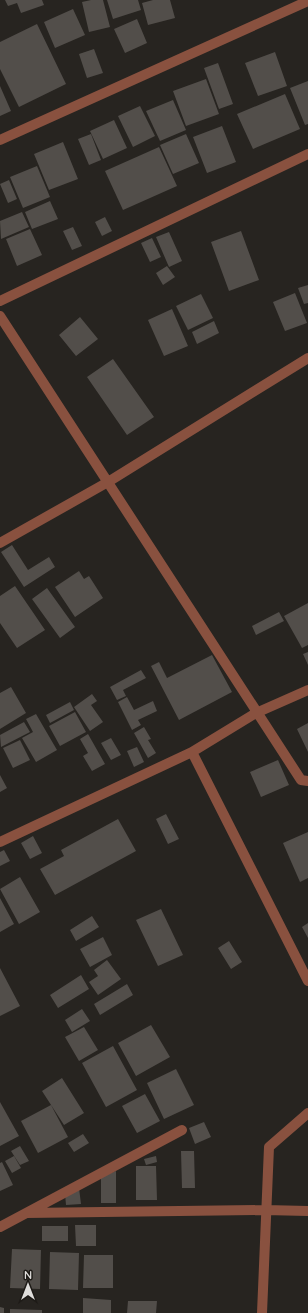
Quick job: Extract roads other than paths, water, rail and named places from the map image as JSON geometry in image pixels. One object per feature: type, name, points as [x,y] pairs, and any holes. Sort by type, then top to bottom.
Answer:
[{"type":"street","points":[[0,140],[308,2]]},
{"type":"street","points":[[0,301],[308,154]]},
{"type":"street","points":[[0,316],[256,713],[301,780],[308,781]]},
{"type":"street","points":[[0,544],[108,482],[308,358]]},
{"type":"street","points":[[0,842],[192,752],[256,713],[308,690]]},
{"type":"street","points":[[192,752],[308,981]]},
{"type":"street","points":[[262,1313],[265,1210],[269,1147],[308,1113]]},
{"type":"street","points":[[0,1227],[182,1130]]},
{"type":"street","points":[[26,1213],[265,1210],[308,1211]]}]
